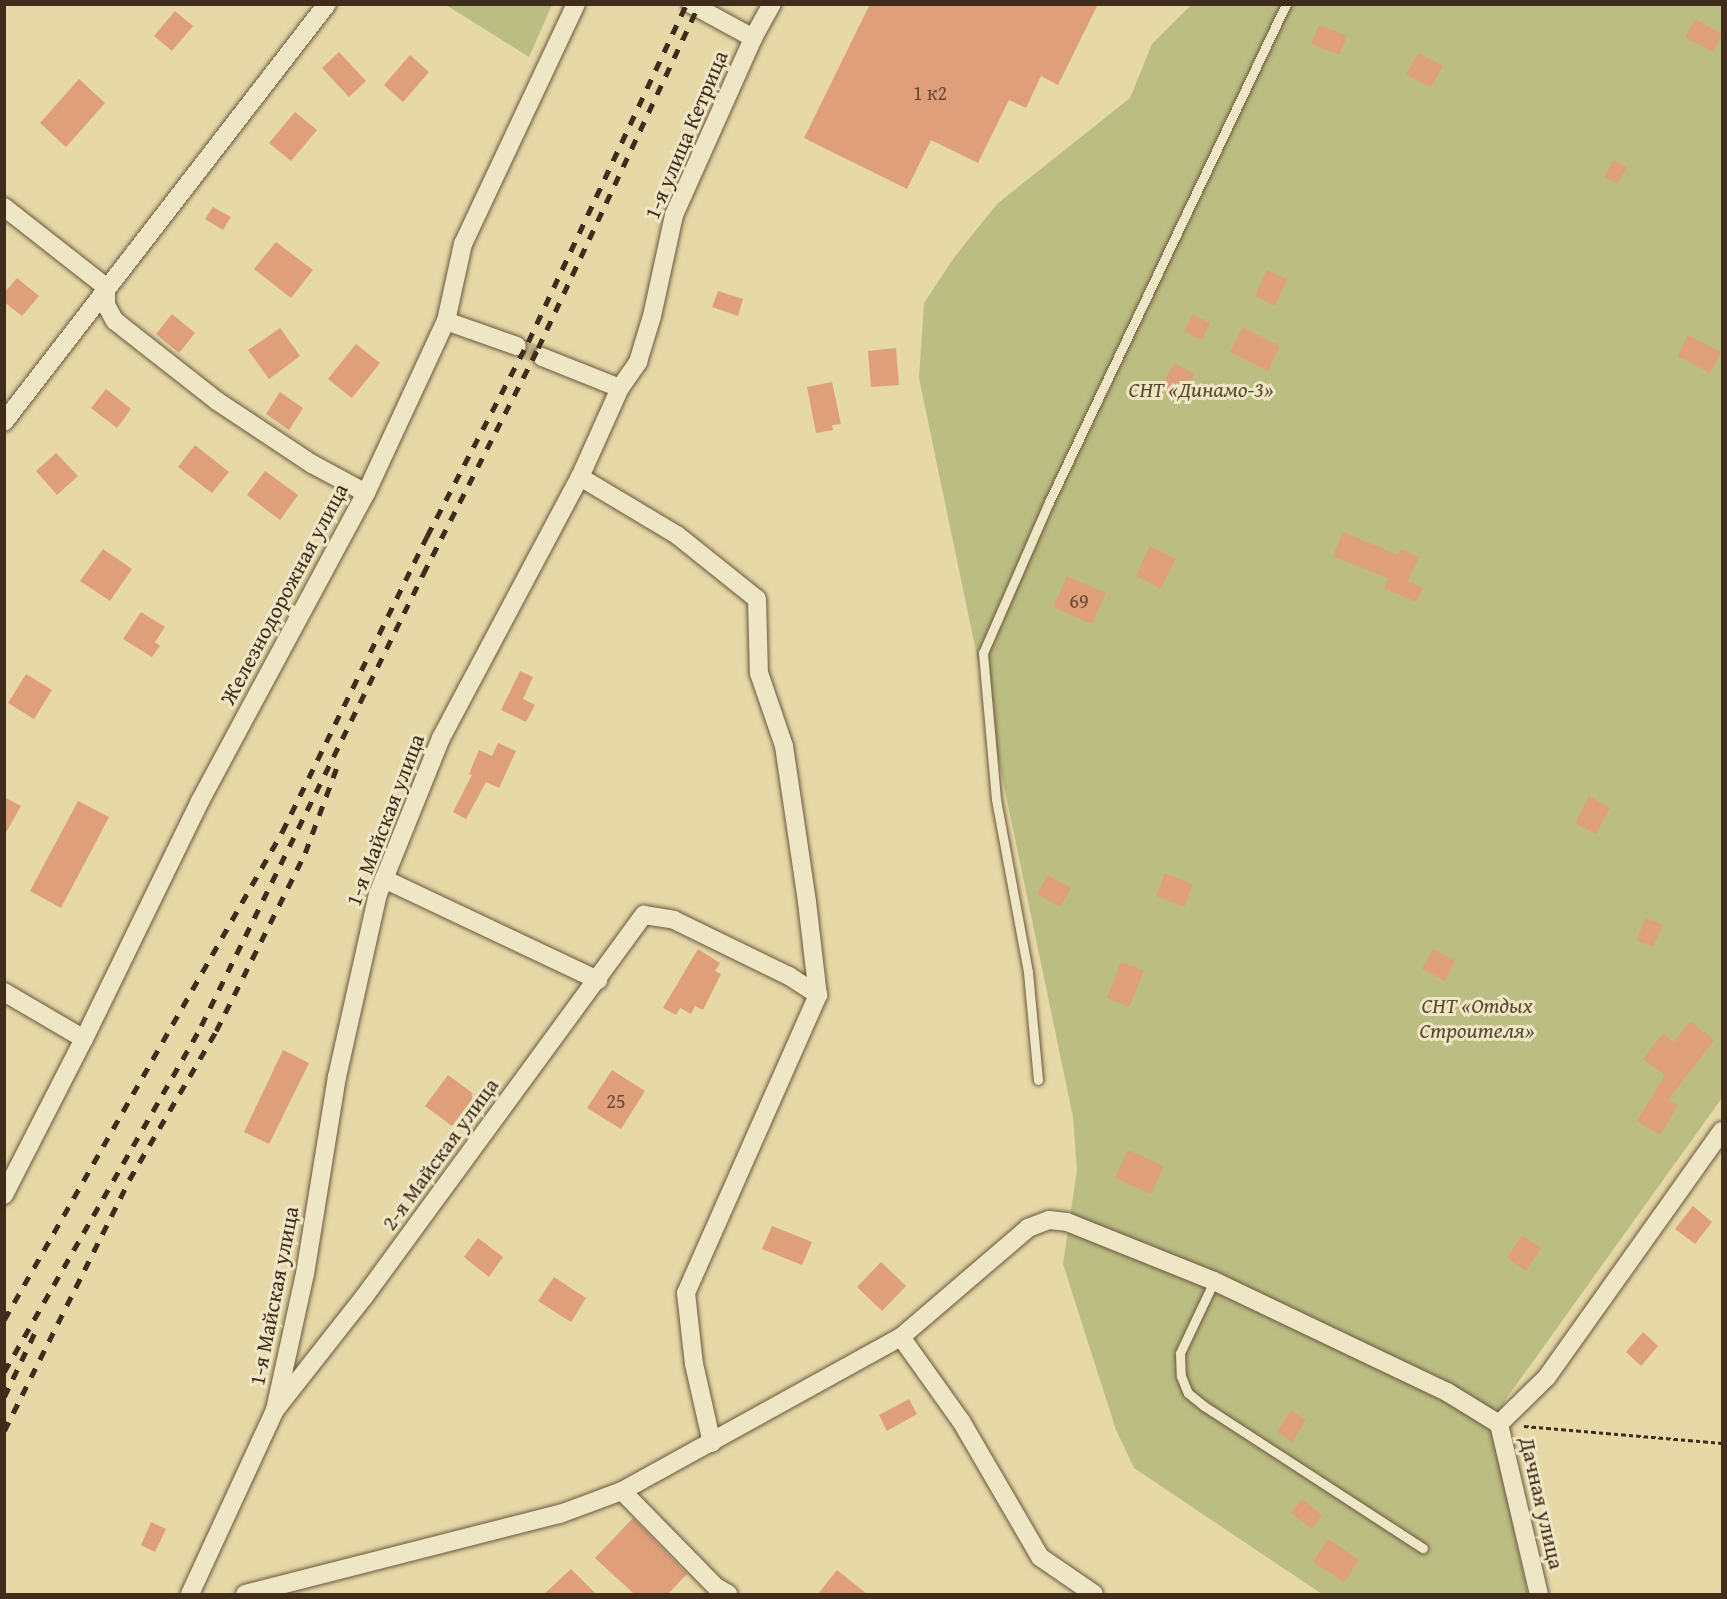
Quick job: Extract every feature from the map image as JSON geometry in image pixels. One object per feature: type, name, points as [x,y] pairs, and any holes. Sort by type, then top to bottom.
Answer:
[{"type":"street","points":[[4,422],[106,287],[327,4]]},
{"type":"street","name":"Железнодорожная улица","points":[[4,1195],[84,1039],[200,801],[366,493],[446,321],[463,244],[576,4]]},
{"type":"street","points":[[691,4],[753,38]]},
{"type":"street","name":"1-я улица Кетрица","points":[[620,388],[638,362],[652,316],[674,215],[753,38],[772,4]]},
{"type":"street","points":[[4,207],[106,287]]},
{"type":"street","points":[[106,287],[106,304],[115,321],[217,401],[312,464],[366,493]]},
{"type":"street","points":[[446,321],[517,346]]},
{"type":"street","points":[[542,357],[620,388]]},
{"type":"street","name":"1-я Майская улица","points":[[275,1410],[305,1274],[337,1077],[378,894],[441,738],[580,477],[620,388]]},
{"type":"street","points":[[580,477],[677,535],[757,599],[759,673],[784,746],[807,902],[818,995],[686,1293],[694,1364],[712,1443]]},
{"type":"street","points":[[384,879],[598,980]]},
{"type":"street","name":"2-я Майская улица","points":[[190,1594],[275,1410],[364,1297],[644,915],[674,920],[789,976],[818,995]]},
{"type":"street","points":[[4,992],[84,1039]]},
{"type":"street","points":[[245,1594],[560,1514],[622,1491],[901,1337],[1029,1228],[1049,1220],[1067,1222],[1214,1281],[1448,1392],[1499,1424],[1547,1377],[1722,1131]]},
{"type":"street","points":[[901,1337],[961,1421],[1040,1557],[1094,1594]]},
{"type":"street","name":"Дачная улица","points":[[1499,1424],[1539,1594]]},
{"type":"street","points":[[622,1491],[718,1592]]},
{"type":"lane","points":[[1038,1080],[1028,972],[996,799],[983,653],[1049,502],[1286,4]]},
{"type":"lane","points":[[1214,1281],[1180,1353],[1181,1376],[1188,1393],[1204,1407],[1423,1548]]},
{"type":"path","points":[[1499,1424],[1722,1443]]},
{"type":"green space","points":[[446,5],[552,5],[529,57]]},
{"type":"green space","points":[[1191,5],[1722,5],[1722,1098],[1506,1399],[1492,1428],[1528,1594],[1322,1594],[1134,1468],[1116,1430],[1063,1264],[1077,1170],[1073,1117],[919,378],[924,303],[953,259],[997,204],[1130,98],[1152,44]]},
{"type":"building","points":[[870,4],[1098,4],[1058,85],[1041,76],[1026,108],[1009,100],[978,163],[931,140],[907,189],[804,138]]},
{"type":"building","points":[[175,11],[193,26],[172,51],[154,36]]},
{"type":"building","points":[[1695,19],[1722,34],[1713,52],[1685,37]]},
{"type":"building","points":[[1319,25],[1347,36],[1339,55],[1311,44]]},
{"type":"building","points":[[339,52],[366,81],[349,97],[322,68]]},
{"type":"building","points":[[1418,53],[1443,66],[1431,87],[1406,75]]},
{"type":"building","points":[[410,55],[429,72],[403,102],[384,85]]},
{"type":"building","points":[[79,79],[105,103],[66,147],[40,123]]},
{"type":"building","points":[[295,112],[317,130],[291,161],[269,143]]},
{"type":"building","points":[[1613,160],[1627,167],[1618,184],[1604,177]]},
{"type":"building","points":[[213,207],[231,217],[223,230],[205,219]]},
{"type":"building","points":[[276,242],[313,270],[291,298],[254,269]]},
{"type":"building","points":[[1267,270],[1287,279],[1275,306],[1255,296]]},
{"type":"building","points":[[17,278],[39,296],[22,316],[4,302],[4,293]]},
{"type":"building","points":[[718,291],[743,299],[738,316],[712,307]]},
{"type":"building","points":[[172,314],[195,333],[179,353],[156,334]]},
{"type":"building","points":[[1193,314],[1210,323],[1202,340],[1184,331]]},
{"type":"building","points":[[1243,327],[1280,346],[1268,371],[1230,352]]},
{"type":"building","points":[[280,328],[300,356],[269,379],[248,350]]},
{"type":"building","points":[[1688,335],[1721,352],[1710,373],[1678,356]]},
{"type":"building","points":[[356,344],[380,363],[352,398],[328,379]]},
{"type":"building","points":[[896,348],[899,385],[871,387],[868,351]]},
{"type":"building","points":[[1174,363],[1194,374],[1182,396],[1162,386]]},
{"type":"building","points":[[832,382],[841,424],[832,425],[833,430],[816,433],[807,387]]},
{"type":"building","points":[[106,389],[131,409],[117,428],[91,408]]},
{"type":"building","points":[[280,392],[303,408],[289,430],[266,414]]},
{"type":"building","points":[[195,445],[229,472],[212,493],[178,467]]},
{"type":"building","points":[[56,453],[78,476],[57,495],[36,471]]},
{"type":"building","points":[[265,471],[298,495],[280,520],[247,495]]},
{"type":"building","points":[[1343,532],[1398,555],[1401,549],[1419,557],[1408,581],[1423,588],[1416,602],[1384,588],[1388,578],[1333,556]]},
{"type":"building","points":[[1150,546],[1176,559],[1161,589],[1136,576]]},
{"type":"building","points":[[103,549],[132,569],[110,601],[80,581]]},
{"type":"building","points":[[1067,576],[1106,593],[1092,624],[1053,607]]},
{"type":"building","points":[[141,612],[165,627],[155,642],[160,646],[152,657],[123,639]]},
{"type":"building","points":[[520,671],[533,677],[523,699],[535,705],[526,722],[501,710]]},
{"type":"building","points":[[26,674],[52,690],[34,719],[8,703]]},
{"type":"building","points":[[498,743],[516,751],[499,788],[486,782],[466,819],[453,812],[472,775],[469,774],[479,750],[492,756]]},
{"type":"building","points":[[1589,796],[1610,808],[1596,834],[1575,823]]},
{"type":"building","points":[[4,797],[21,806],[4,836]]},
{"type":"building","points":[[78,801],[109,817],[61,908],[30,891]]},
{"type":"building","points":[[1165,873],[1193,884],[1184,907],[1156,896]]},
{"type":"building","points":[[1048,875],[1071,888],[1060,907],[1037,894]]},
{"type":"building","points":[[1646,918],[1663,925],[1653,947],[1636,940]]},
{"type":"building","points":[[698,949],[720,963],[715,971],[721,974],[703,1010],[695,1006],[691,1014],[680,1008],[676,1015],[663,1008]]},
{"type":"building","points":[[1433,949],[1455,961],[1445,981],[1422,969]]},
{"type":"building","points":[[1121,962],[1144,971],[1129,1007],[1107,998]]},
{"type":"building","points":[[1690,1021],[1714,1040],[1668,1100],[1678,1105],[1660,1135],[1637,1121],[1665,1075],[1643,1059],[1663,1033],[1674,1042]]},
{"type":"building","points":[[283,1050],[309,1063],[269,1144],[244,1132]]},
{"type":"building","points":[[612,1070],[645,1091],[621,1129],[587,1108]]},
{"type":"building","points":[[448,1075],[475,1095],[452,1126],[425,1106]]},
{"type":"building","points":[[1128,1150],[1164,1166],[1151,1194],[1115,1178]]},
{"type":"building","points":[[1693,1206],[1712,1222],[1695,1244],[1675,1229]]},
{"type":"building","points":[[772,1226],[812,1242],[802,1265],[762,1249]]},
{"type":"building","points":[[1522,1235],[1541,1248],[1526,1271],[1507,1258]]},
{"type":"building","points":[[478,1238],[503,1257],[489,1277],[464,1257]]},
{"type":"building","points":[[881,1262],[906,1286],[882,1311],[857,1287]]},
{"type":"building","points":[[554,1277],[586,1298],[571,1322],[538,1301]]},
{"type":"building","points":[[1643,1332],[1658,1346],[1641,1366],[1626,1352]]},
{"type":"building","points":[[909,1399],[917,1414],[887,1431],[879,1415]]},
{"type":"building","points":[[1291,1410],[1306,1420],[1292,1442],[1277,1432]]},
{"type":"building","points":[[1302,1499],[1322,1515],[1312,1529],[1291,1513]]},
{"type":"building","points":[[633,1518],[687,1574],[668,1594],[634,1594],[595,1558]]},
{"type":"building","points":[[151,1522],[166,1529],[155,1552],[141,1545]]},
{"type":"building","points":[[1328,1539],[1359,1560],[1344,1582],[1313,1562]]},
{"type":"building","points":[[571,1569],[596,1594],[544,1594]]},
{"type":"building","points":[[837,1570],[867,1594],[818,1594]]},
{"type":"tunnel","points":[[517,346],[542,357]]},
{"type":"railway","points":[[4,1320],[282,832],[427,536],[528,342],[686,4]]},
{"type":"railway","points":[[4,1372],[201,1026],[423,574],[538,348],[699,4]]},
{"type":"railway","points":[[4,1431],[129,1180],[216,1031],[305,853],[336,769]]},
{"type":"railway","points":[[4,1397],[35,1332]]},
{"type":"park label","name":"СНТ «Динамо-3»","points":[[1201,390]]},
{"type":"park label","name":"СНТ «Отдых Строителя»","points":[[1477,1018]]}]
